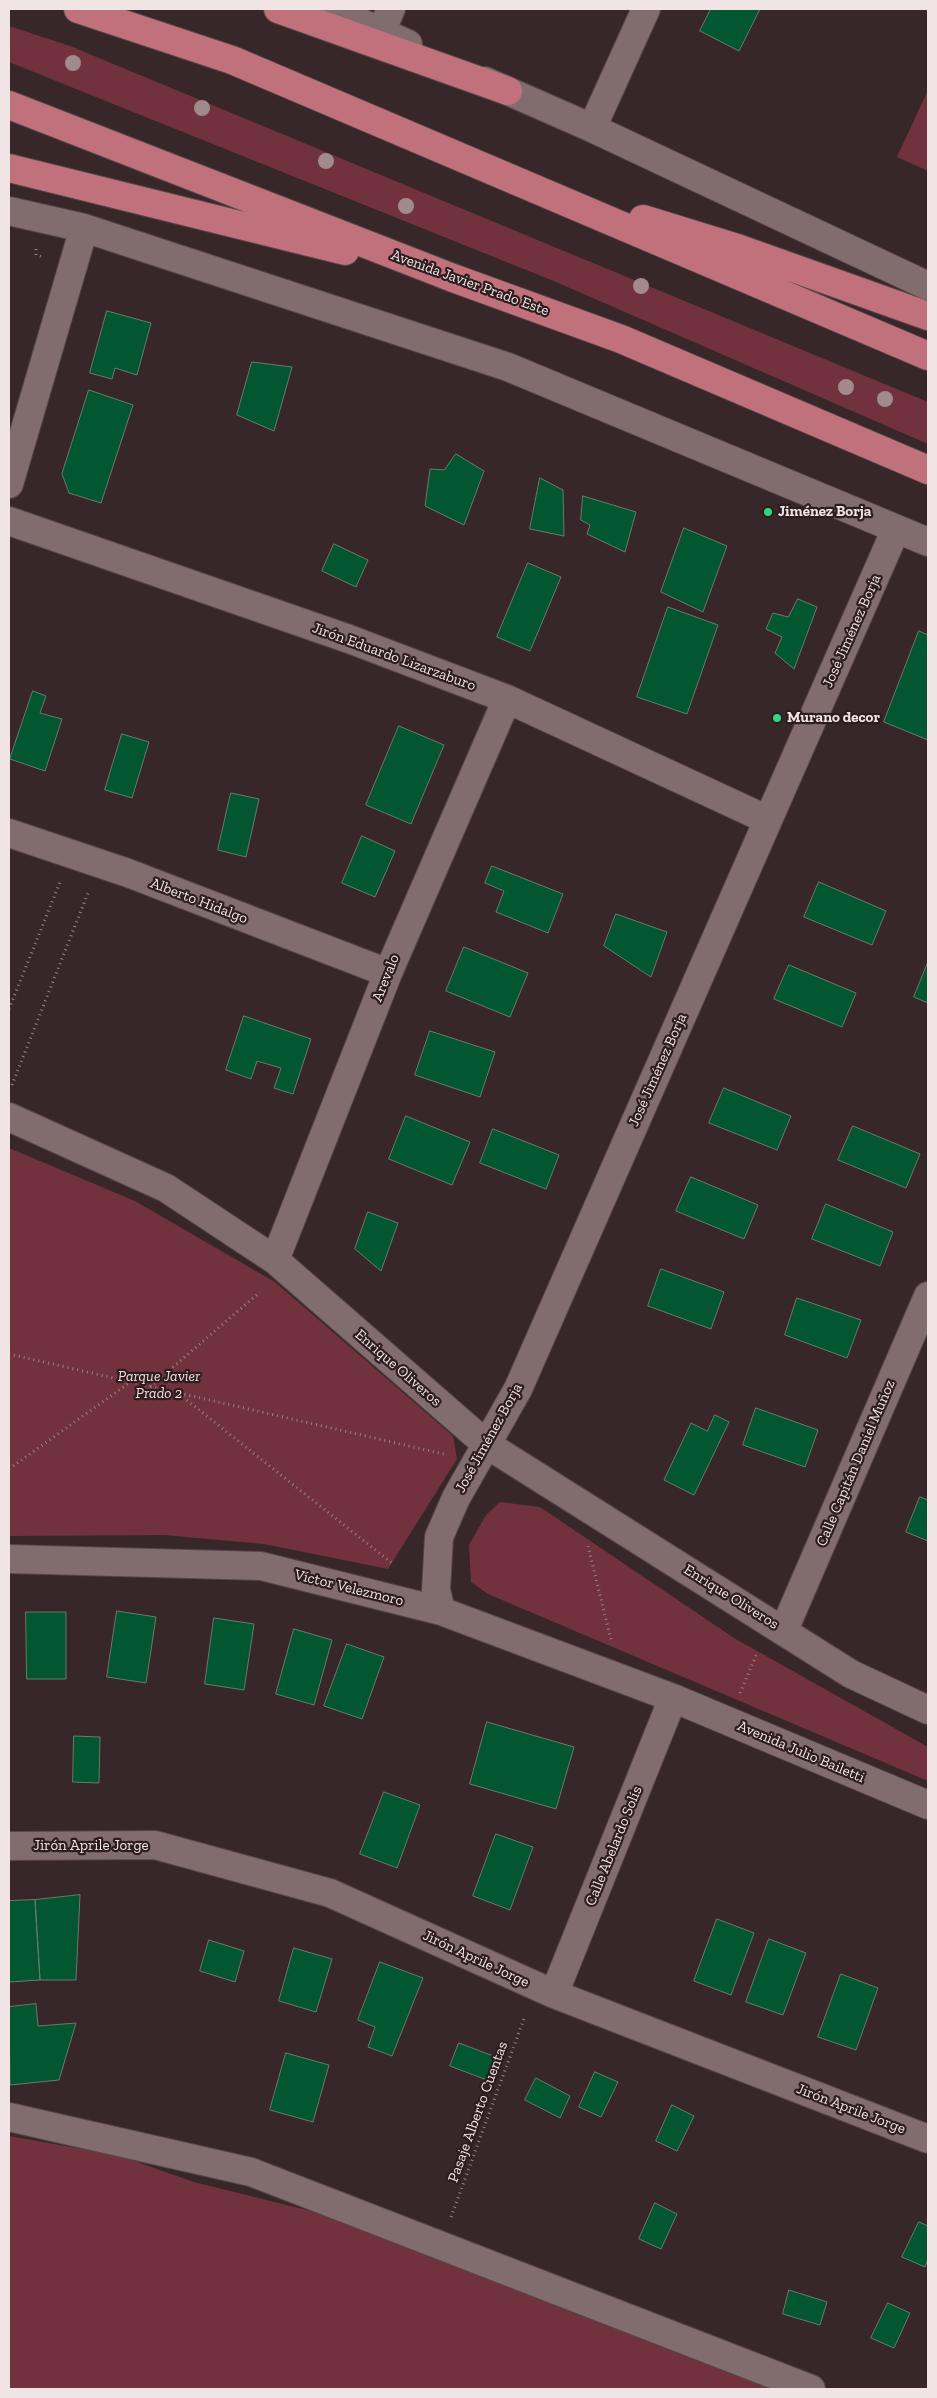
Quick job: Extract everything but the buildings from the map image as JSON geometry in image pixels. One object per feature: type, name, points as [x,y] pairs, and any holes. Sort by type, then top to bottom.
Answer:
[{"type":"highway","points":[[78,9],[232,60]]},
{"type":"highway","points":[[135,9],[232,60],[928,356]]},
{"type":"highway","points":[[278,9],[508,91]]},
{"type":"highway","name":"Avenida Javier Prado Este","points":[[9,105],[453,278],[621,339],[928,470]]},
{"type":"highway","points":[[478,166],[737,248],[928,316]]},
{"type":"highway","points":[[9,168],[453,278]]},
{"type":"highway","points":[[621,339],[928,482]]},
{"type":"street","points":[[331,9],[386,20],[508,91],[592,128],[928,286]]},
{"type":"street","points":[[592,128],[646,9]]},
{"type":"street","points":[[9,212],[84,228],[508,367],[928,542]]},
{"type":"street","points":[[9,484],[84,228]]},
{"type":"street","name":"Jirón Eduardo Lizarzaburo","points":[[9,521],[340,636],[507,699],[768,820]]},
{"type":"street","name":"José Jiménez Borja","points":[[438,1600],[438,1537],[456,1498],[518,1389],[896,529]]},
{"type":"street","name":"Arevalo","points":[[275,1260],[388,973],[507,699]]},
{"type":"street","name":"Alberto Hidalgo","points":[[9,833],[128,873],[388,973]]},
{"type":"street","name":"Enrique Oliveros","points":[[9,1117],[166,1188],[275,1260],[481,1452],[577,1501],[777,1626]]},
{"type":"street","name":"Calle Capitán Daniel Muñoz","points":[[777,1626],[928,1296]]},
{"type":"street","name":"Víctor Velezmoro","points":[[9,1559],[261,1566],[438,1600],[622,1679],[673,1698]]},
{"type":"street","points":[[777,1626],[851,1674],[928,1710]]},
{"type":"street","name":"Avenida Julio Bailetti","points":[[673,1698],[928,1806]]},
{"type":"street","name":"Calle Abelardo Solís","points":[[545,1990],[673,1698]]},
{"type":"street","name":"Jirón Aprile Jorge","points":[[9,1846],[155,1846],[330,1892],[545,1990],[928,2139]]},
{"type":"street","points":[[9,2117],[250,2172],[811,2389]]},
{"type":"path","points":[[9,1009],[60,881]]},
{"type":"path","points":[[9,1092],[88,892]]},
{"type":"path","points":[[150,1387],[260,1292]]},
{"type":"path","points":[[9,1354],[150,1387],[481,1452]]},
{"type":"path","points":[[9,1469],[129,1382]]},
{"type":"path","points":[[177,1392],[438,1600]]},
{"type":"path","points":[[577,1501],[622,1679]]},
{"type":"path","points":[[727,1721],[777,1626]]},
{"type":"path","name":"Pasaje Alberto Cuentas","points":[[441,2246],[545,1990]]},
{"type":"green space","points":[[9,26],[70,46],[928,402],[928,444],[556,282],[9,62]]},
{"type":"green space","points":[[928,90],[928,171],[897,157]]},
{"type":"green space","name":"Parque Javier Prado 2","points":[[9,1148],[135,1201],[275,1282],[453,1436],[457,1459],[388,1569],[264,1544],[164,1535],[9,1536]]},
{"type":"green space","points":[[500,1502],[540,1507],[734,1638],[928,1747],[928,1781],[488,1594],[471,1582],[469,1545],[486,1515]]},
{"type":"green space","points":[[9,2136],[117,2155],[194,2182],[315,2212],[431,2248],[790,2389],[9,2389]]},
{"type":"place","name":"Jiménez Borja","points":[[768,512]]},
{"type":"place","name":"Murano decor","points":[[777,718]]}]
